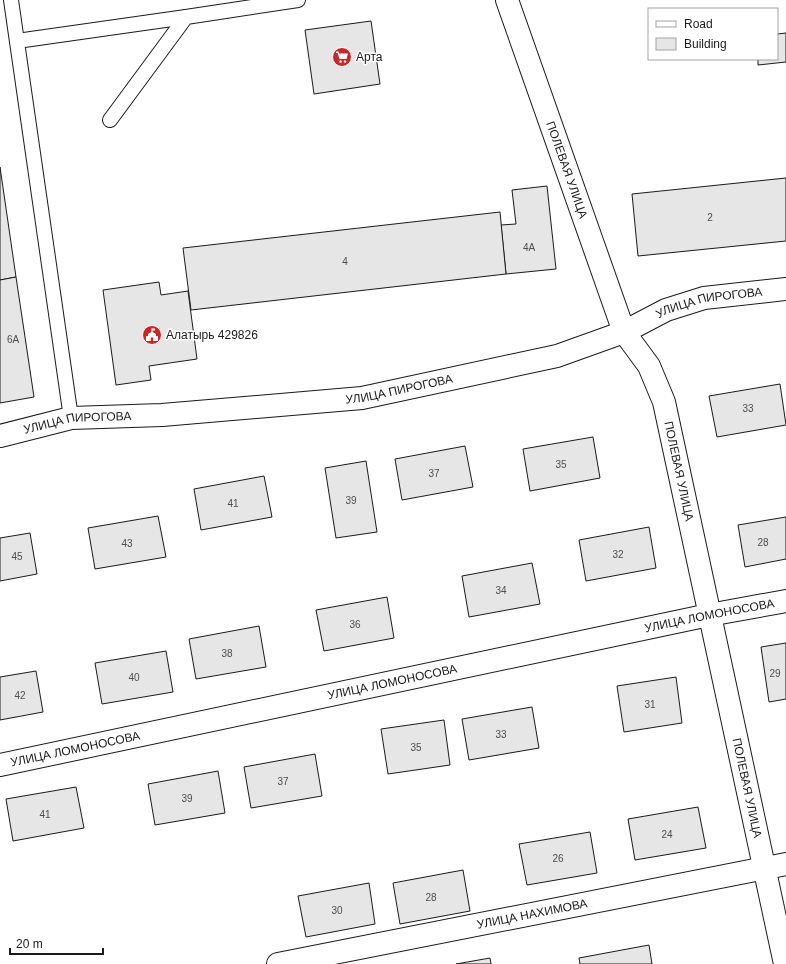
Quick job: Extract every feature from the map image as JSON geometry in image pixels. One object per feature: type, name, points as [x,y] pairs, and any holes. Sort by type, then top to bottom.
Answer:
[{"type":"street","name":"ПОЛЕВАЯ УЛИЦА","points":[[507,0],[624,332],[649,366],[664,402],[785,964]]},
{"type":"street","name":"УЛИЦА ПИРОГОВА","points":[[0,436],[71,418],[162,415],[362,398],[557,356],[624,332],[666,310],[704,298],[786,289]]},
{"type":"street","name":"УЛИЦА ЛОМОНОСОВА","points":[[0,765],[709,615],[786,601]]},
{"type":"street","name":"УЛИЦА НАХИМОВА","points":[[278,964],[786,864]]},
{"type":"lane","points":[[11,0],[71,418]]},
{"type":"lane","points":[[17,41],[298,0]]},
{"type":"lane","points":[[110,120],[186,17]]},
{"type":"building","name":"Арта","points":[[371,21],[380,84],[314,94],[305,30]]},
{"type":"building","points":[[786,33],[786,62],[758,65],[758,60],[778,60],[778,34]]},
{"type":"building","points":[[0,167],[16,277],[0,280]]},
{"type":"building","points":[[786,178],[786,241],[638,256],[632,194]]},
{"type":"building","points":[[547,186],[556,269],[506,274],[501,225],[516,224],[512,190]]},
{"type":"building","points":[[500,212],[506,274],[191,310],[183,248]]},
{"type":"building","points":[[16,277],[34,397],[0,403],[0,280]]},
{"type":"building","name":"Алатырь 429826","points":[[159,282],[161,295],[188,291],[197,359],[149,366],[151,380],[116,385],[103,290]]},
{"type":"building","points":[[780,384],[786,425],[717,437],[709,396]]},
{"type":"building","points":[[593,437],[600,478],[530,491],[523,449]]},
{"type":"building","points":[[465,446],[473,487],[402,500],[395,459]]},
{"type":"building","points":[[366,461],[377,532],[336,538],[325,468]]},
{"type":"building","points":[[264,476],[272,517],[201,530],[194,489]]},
{"type":"building","points":[[158,516],[166,557],[95,569],[88,528]]},
{"type":"building","points":[[786,517],[786,559],[745,567],[738,525]]},
{"type":"building","points":[[649,527],[656,568],[586,581],[579,540]]},
{"type":"building","points":[[30,533],[37,574],[0,581],[0,538]]},
{"type":"building","points":[[532,563],[540,604],[469,617],[462,576]]},
{"type":"building","points":[[387,597],[394,638],[324,651],[316,610]]},
{"type":"building","points":[[259,626],[266,667],[196,679],[189,639]]},
{"type":"building","points":[[786,643],[786,699],[769,702],[761,647]]},
{"type":"building","points":[[166,651],[173,692],[102,704],[95,663]]},
{"type":"building","points":[[36,671],[43,712],[0,720],[0,677]]},
{"type":"building","points":[[676,677],[682,723],[624,732],[617,686]]},
{"type":"building","points":[[532,707],[539,748],[469,760],[462,719]]},
{"type":"building","points":[[444,720],[450,765],[388,774],[381,729]]},
{"type":"building","points":[[315,754],[322,796],[251,808],[244,767]]},
{"type":"building","points":[[218,771],[225,813],[155,825],[148,784]]},
{"type":"building","points":[[76,787],[84,828],[13,841],[6,799]]},
{"type":"building","points":[[698,807],[706,848],[635,860],[628,819]]},
{"type":"building","points":[[590,832],[597,873],[527,885],[519,844]]},
{"type":"building","points":[[463,870],[470,911],[400,924],[393,883]]},
{"type":"building","points":[[369,883],[375,924],[306,937],[298,896]]},
{"type":"building","points":[[649,945],[652,964],[580,964],[579,958]]},
{"type":"building","points":[[490,958],[491,964],[456,964]]},
{"type":"place","name":"Арта","points":[[342,57]]},
{"type":"place","name":"Алатырь 429826","points":[[152,335]]}]
